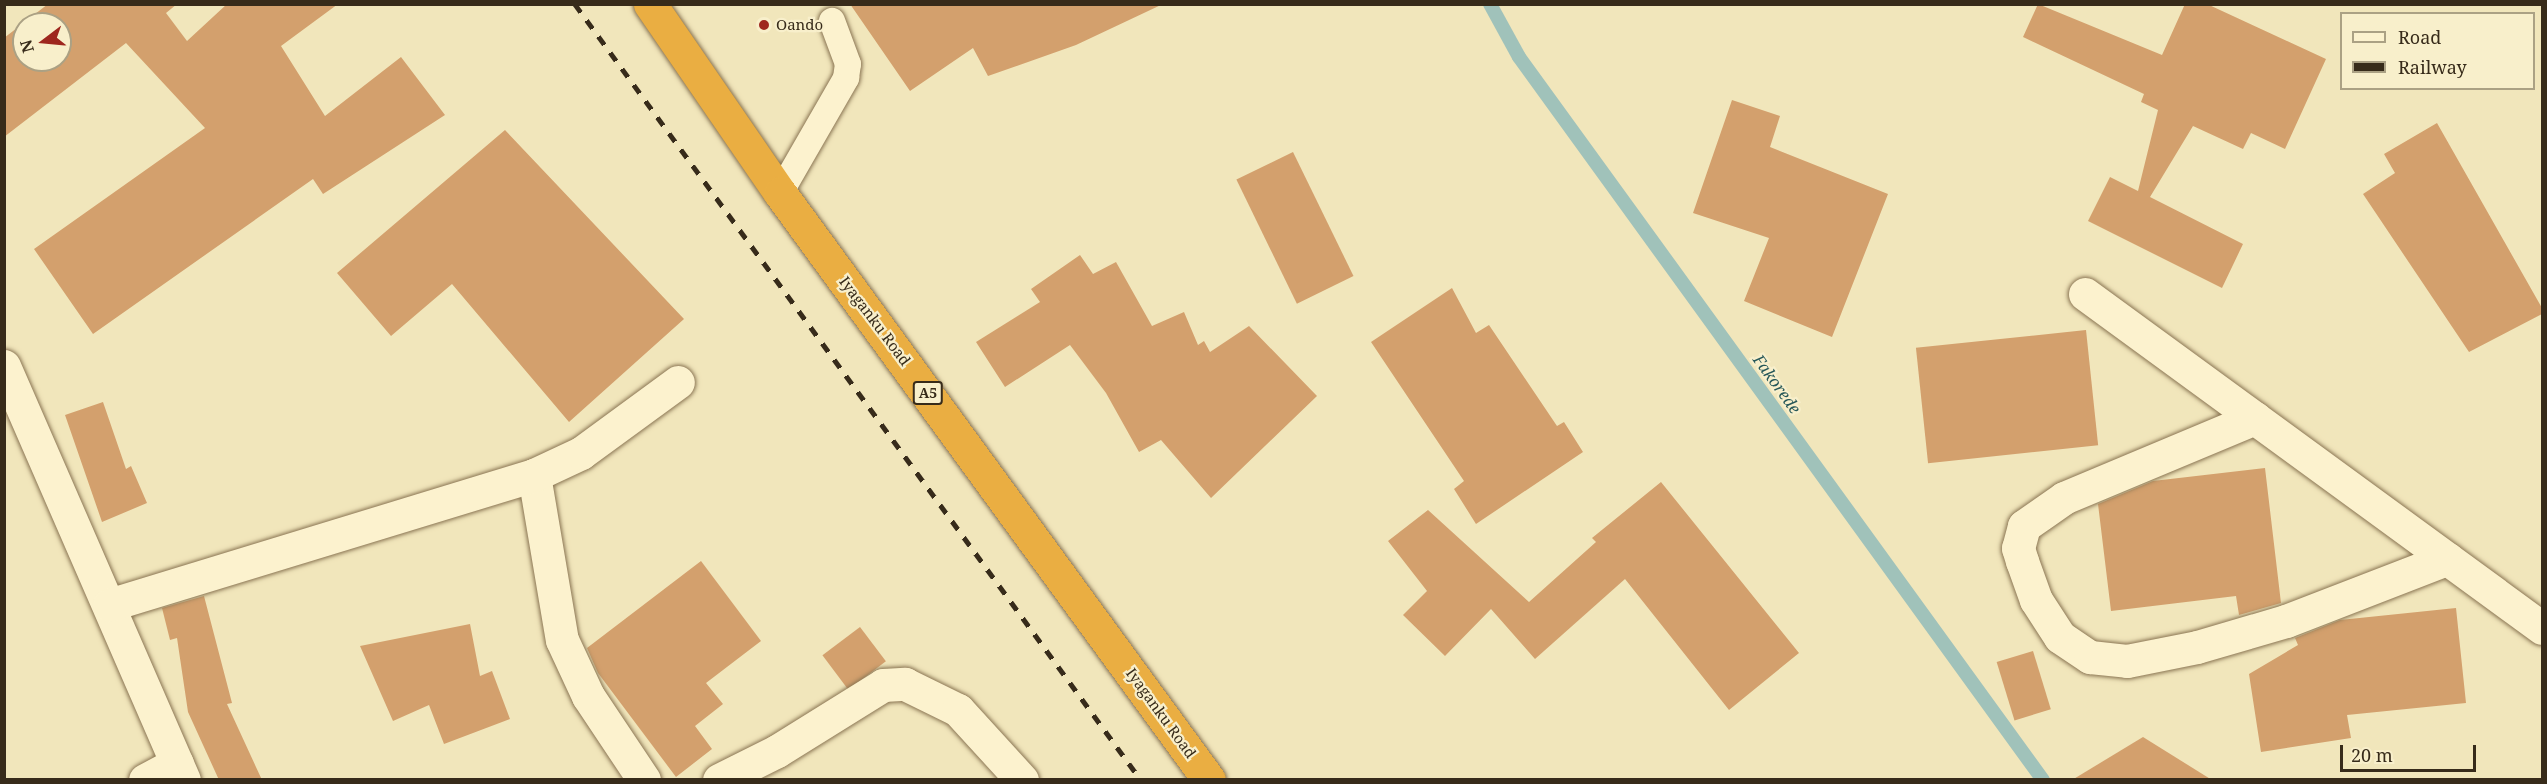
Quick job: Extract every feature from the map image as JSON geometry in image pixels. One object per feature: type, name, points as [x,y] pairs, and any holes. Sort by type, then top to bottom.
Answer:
[{"type":"highway","name":"Iyaganku Road","points":[[652,5],[780,193],[1209,780]]},
{"type":"street","points":[[2085,294],[2542,628]]},
{"type":"street","points":[[4,366],[181,771],[145,780]]},
{"type":"street","points":[[109,605],[534,475],[580,453],[678,382]]},
{"type":"street","points":[[2255,418],[2064,498],[2024,526],[2019,548],[2022,561],[2036,600],[2060,637],[2090,657],[2127,661],[2186,650],[2286,621],[2447,559]]},
{"type":"street","points":[[534,475],[562,640],[588,696],[644,780]]},
{"type":"street","points":[[719,780],[777,751],[882,685],[905,684],[958,710],[1022,780]]},
{"type":"lane","points":[[780,193],[846,78],[848,64],[832,21]]},
{"type":"building","points":[[48,4],[177,4],[166,13],[187,41],[227,4],[338,4],[281,46],[325,116],[401,57],[445,115],[323,194],[313,179],[93,334],[34,249],[205,128],[126,43],[4,137],[4,38],[12,32],[12,72],[72,72],[72,12],[38,12]]},
{"type":"building","points":[[850,4],[1163,4],[1076,45],[988,76],[973,48],[910,91]]},
{"type":"building","points":[[2038,4],[2162,55],[2185,4],[2207,4],[2326,59],[2285,149],[2251,133],[2243,149],[2193,126],[2150,197],[2243,244],[2222,288],[2088,221],[2110,177],[2138,191],[2158,110],[2141,102],[2144,94],[2023,37]]},
{"type":"building","points":[[1732,100],[1780,116],[1770,147],[1888,194],[1832,337],[1744,301],[1769,238],[1693,213]]},
{"type":"building","points":[[2437,123],[2542,308],[2542,314],[2469,352],[2363,194],[2395,173],[2384,154]]},
{"type":"building","points":[[505,130],[684,319],[569,422],[452,284],[391,336],[337,273]]},
{"type":"building","points":[[1293,152],[1353,276],[1297,304],[1236,180]]},
{"type":"building","points":[[1080,255],[1093,274],[1116,262],[1152,326],[1184,312],[1198,345],[1204,341],[1210,352],[1249,326],[1317,396],[1211,498],[1161,440],[1139,452],[1106,393],[1070,345],[1005,387],[976,342],[1040,302],[1031,289]]},
{"type":"building","points":[[1452,288],[1476,333],[1489,325],[1557,426],[1564,422],[1583,452],[1476,524],[1454,489],[1464,481],[1371,342]]},
{"type":"building","points":[[2086,330],[2098,445],[1928,463],[1916,348]]},
{"type":"building","points":[[103,402],[126,469],[131,466],[147,503],[102,522],[65,415]]},
{"type":"building","points":[[2265,468],[2281,603],[2239,615],[2236,596],[2111,611],[2098,504],[2153,481]]},
{"type":"building","points":[[1661,482],[1799,653],[1729,710],[1625,579],[1535,659],[1491,609],[1445,656],[1403,615],[1427,591],[1388,541],[1428,510],[1529,602],[1596,542],[1592,538]]},
{"type":"building","points":[[701,561],[761,641],[706,683],[723,704],[695,726],[712,749],[676,777],[598,673],[587,648]]},
{"type":"building","points":[[204,596],[232,703],[227,704],[262,780],[219,780],[188,712],[177,638],[170,640],[162,608]]},
{"type":"building","points":[[2456,608],[2466,703],[2347,715],[2351,738],[2261,752],[2249,674],[2298,645],[2295,638],[2340,620]]},
{"type":"building","points":[[470,624],[480,676],[492,671],[510,719],[444,744],[429,705],[393,721],[360,646]]},
{"type":"building","points":[[860,627],[886,661],[848,690],[822,655]]},
{"type":"building","points":[[2033,651],[2051,709],[2014,720],[1997,662]]},
{"type":"building","points":[[2143,737],[2212,780],[2072,780]]},
{"type":"waterway","name":"Fakorede","points":[[1490,4],[1519,57],[2043,780]]},
{"type":"railway","points":[[575,4],[1141,780]]},
{"type":"place","name":"Oando","points":[[764,25]]}]
